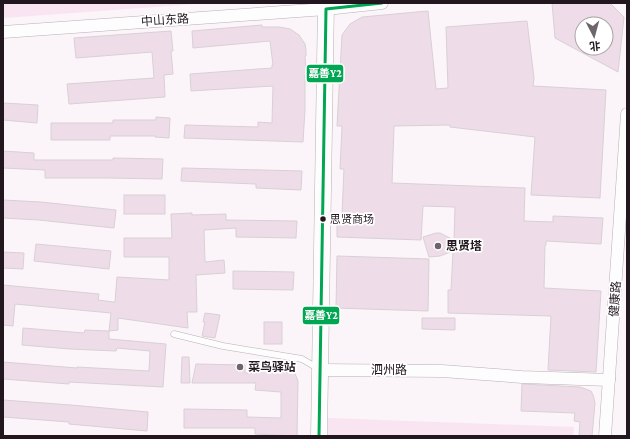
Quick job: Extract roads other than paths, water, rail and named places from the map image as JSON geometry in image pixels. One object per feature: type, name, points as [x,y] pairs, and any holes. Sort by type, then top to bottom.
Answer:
[{"type":"street","name":"中山东路","points":[[3,32],[326,6],[382,3]]},
{"type":"street","points":[[319,436],[326,6]]},
{"type":"street","name":"健康路","points":[[605,436],[623,238],[627,114]]},
{"type":"street","name":"泗州路","points":[[320,370],[442,371],[522,377],[609,380]]},
{"type":"lane","points":[[174,334],[223,346],[302,359],[320,370]]},
{"type":"place","name":"思贤商场","points":[[323,219]]},
{"type":"place","name":"思贤塔","points":[[438,246]]},
{"type":"place","name":"菜鸟驿站","points":[[240,367]]}]
